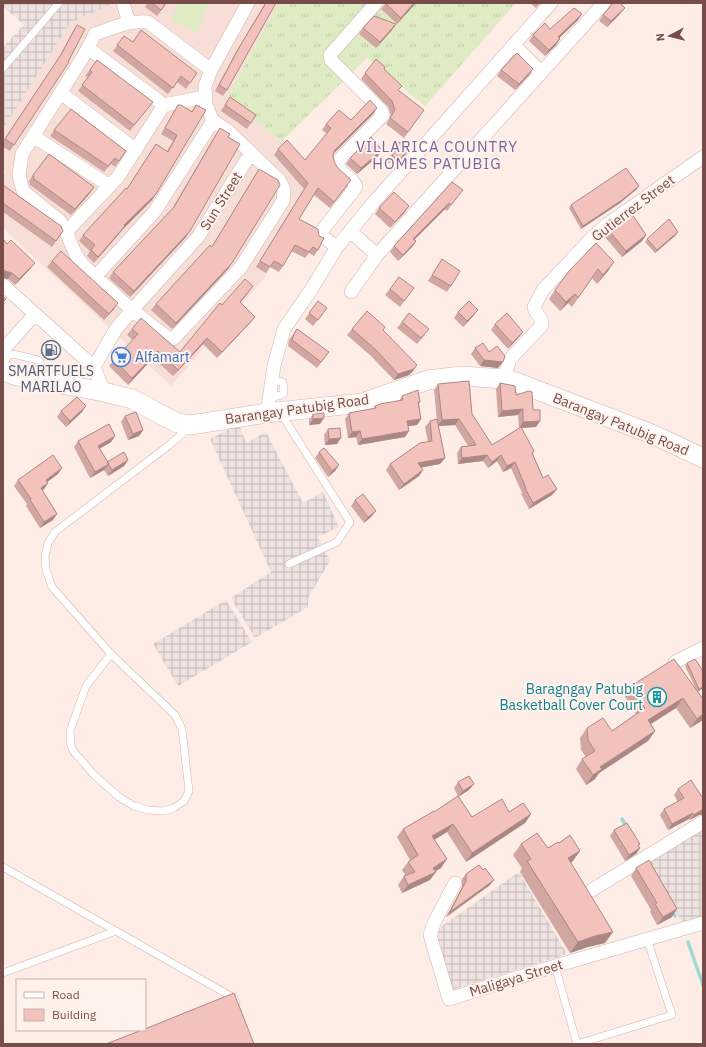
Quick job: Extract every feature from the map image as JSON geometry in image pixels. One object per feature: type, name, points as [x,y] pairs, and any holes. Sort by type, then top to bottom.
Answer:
[{"type":"main road","name":"Barangay Patubig Road","points":[[3,371],[132,398],[177,424],[192,425],[271,407],[362,402],[434,379],[462,376],[504,379],[516,382],[652,434],[703,458]]},
{"type":"street","points":[[123,3],[129,23]]},
{"type":"street","points":[[211,70],[148,22],[136,21],[95,34],[88,48],[22,154],[19,175],[23,191],[60,221],[82,265],[132,310],[168,338],[172,339],[241,267],[283,201],[284,190],[280,181],[228,131],[213,122],[206,105],[205,86],[211,70],[248,3]]},
{"type":"street","points":[[337,247],[323,237],[321,232],[356,187],[354,182],[338,167],[337,162],[383,115],[381,110],[332,60],[330,55],[376,3]]},
{"type":"street","points":[[271,407],[274,366],[284,328],[311,290],[337,247],[374,202],[551,3]]},
{"type":"street","points":[[350,292],[376,256],[604,3]]},
{"type":"street","points":[[514,45],[541,72]]},
{"type":"street","points":[[88,48],[164,104],[205,97]]},
{"type":"street","points":[[60,93],[136,150]]},
{"type":"street","points":[[66,232],[118,177],[164,104]]},
{"type":"street","points":[[95,277],[155,211],[213,122]]},
{"type":"street","points":[[33,136],[110,186]]},
{"type":"street","name":"Sun Street","points":[[94,367],[116,329],[198,238],[250,152]]},
{"type":"street","name":"Gutierrez Street","points":[[504,379],[510,359],[542,325],[542,322],[535,312],[534,307],[543,290],[606,225],[702,161]]},
{"type":"street","points":[[350,232],[376,256]]},
{"type":"street","points":[[3,285],[94,367],[104,392]]},
{"type":"street","points":[[3,350],[35,314]]},
{"type":"street","points":[[675,662],[703,648]]},
{"type":"street","points":[[592,890],[703,822]]},
{"type":"street","name":"Maligaya Street","points":[[455,883],[435,921],[430,935],[449,999],[555,966],[703,923]]},
{"type":"lane","points":[[3,68],[59,3]]},
{"type":"lane","points":[[3,365],[8,356],[14,354],[38,360],[40,364],[37,379]]},
{"type":"lane","points":[[271,407],[285,420],[350,522],[337,542],[289,564]]},
{"type":"lane","points":[[111,654],[86,686],[70,731],[71,746],[74,752],[95,776],[119,797],[134,806],[149,810],[162,811],[174,808],[184,801],[189,791],[182,729],[175,715],[111,654],[52,586],[46,570],[46,556],[48,543],[55,532],[168,446],[192,425]]},
{"type":"lane","points":[[3,867],[234,998],[240,1011]]},
{"type":"lane","points":[[3,973],[116,931]]},
{"type":"lane","points":[[555,966],[577,1044],[672,1015],[647,939]]},
{"type":"shaded area","points":[[3,3],[111,4],[70,23],[3,129],[3,47],[24,25],[3,6]]},
{"type":"shaded area","points":[[110,3],[278,3],[228,96],[255,121],[282,141],[320,184],[265,277],[171,386],[3,228],[3,176],[6,172],[3,169],[3,129],[70,23],[111,4]]},
{"type":"shaded area","points":[[239,424],[246,443],[266,432],[303,503],[323,492],[339,527],[318,537],[330,561],[308,598],[308,607],[255,638],[231,598],[271,572],[210,439]]},
{"type":"shaded area","points":[[226,600],[252,642],[178,686],[153,644]]},
{"type":"shaded area","points":[[703,829],[703,917],[682,923],[648,861]]},
{"type":"shaded area","points":[[519,872],[567,954],[452,990],[435,931]]},
{"type":"green space","points":[[178,3],[209,3],[197,32],[171,20]]},
{"type":"green space","points":[[278,3],[516,3],[425,106],[367,58],[282,141],[255,121],[228,96]]},
{"type":"building","points":[[152,3],[166,3],[161,10]]},
{"type":"building","points":[[266,3],[276,3],[227,90],[219,85]]},
{"type":"building","points":[[385,3],[414,3],[401,18]]},
{"type":"building","points":[[613,3],[620,3],[625,8],[611,21],[603,15]]},
{"type":"building","points":[[574,8],[582,14],[558,37],[560,39],[549,50],[533,35],[545,23],[550,29]]},
{"type":"building","points":[[374,16],[396,24],[380,42],[363,28]]},
{"type":"building","points":[[77,25],[85,29],[69,62],[14,145],[5,139],[62,53]]},
{"type":"building","points":[[141,30],[197,73],[190,83],[181,76],[173,88],[117,45],[124,36],[133,42]]},
{"type":"building","points":[[517,53],[533,69],[519,84],[501,70]]},
{"type":"building","points":[[376,59],[402,86],[398,90],[424,110],[408,132],[390,118],[395,110],[392,101],[365,73]]},
{"type":"building","points":[[97,60],[153,102],[134,125],[82,85],[92,72],[90,70]]},
{"type":"building","points":[[230,97],[256,115],[251,123],[225,105]]},
{"type":"building","points":[[370,100],[377,108],[335,150],[333,154],[337,167],[351,180],[334,202],[318,188],[299,219],[318,229],[319,236],[324,238],[318,250],[313,247],[309,252],[295,245],[283,266],[274,261],[270,267],[260,261],[308,183],[278,149],[287,140],[305,160],[331,128],[326,124],[339,110],[351,120]]},
{"type":"building","points":[[178,105],[181,105],[192,112],[196,105],[206,110],[156,194],[124,225],[125,226],[98,257],[91,250],[95,245],[83,235],[126,188],[127,189],[156,144],[168,152],[177,135],[165,128]]},
{"type":"building","points":[[71,109],[126,151],[119,161],[115,158],[108,166],[54,130]]},
{"type":"building","points":[[220,128],[230,134],[228,137],[240,144],[190,231],[134,291],[113,272],[174,207]]},
{"type":"building","points":[[371,137],[382,150],[361,168],[350,158]]},
{"type":"building","points":[[399,142],[410,148],[399,160],[392,156]]},
{"type":"building","points":[[49,154],[94,187],[75,209],[34,179],[33,175]]},
{"type":"building","points":[[626,168],[639,186],[622,200],[583,226],[571,205]]},
{"type":"building","points":[[259,169],[278,180],[280,185],[232,263],[176,323],[156,304],[210,245],[212,247]]},
{"type":"building","points":[[452,182],[463,190],[451,205],[449,203],[413,239],[416,241],[403,255],[394,246]]},
{"type":"building","points":[[3,185],[61,226],[63,231],[56,241],[3,203]]},
{"type":"building","points":[[394,192],[409,206],[395,222],[379,208]]},
{"type":"building","points":[[632,214],[646,235],[626,251],[609,231]]},
{"type":"building","points":[[669,219],[678,232],[657,250],[647,239]]},
{"type":"building","points":[[3,239],[7,244],[11,240],[35,263],[19,279],[12,273],[3,269]]},
{"type":"building","points":[[596,243],[614,262],[603,275],[598,269],[578,298],[575,294],[566,302],[555,290],[569,271]]},
{"type":"building","points":[[61,251],[118,303],[109,314],[52,261]]},
{"type":"building","points":[[442,259],[460,271],[451,286],[432,275]]},
{"type":"building","points":[[399,277],[414,288],[404,301],[390,289]]},
{"type":"building","points":[[245,279],[253,286],[240,302],[255,317],[222,352],[207,338],[178,370],[158,351],[132,378],[114,360],[138,334],[132,329],[141,318],[180,352],[220,303],[222,305]]},
{"type":"building","points":[[318,301],[327,308],[318,320],[309,313]]},
{"type":"building","points":[[469,301],[478,310],[467,321],[458,312]]},
{"type":"building","points":[[367,311],[385,327],[383,330],[417,365],[414,369],[398,374],[376,350],[352,329]]},
{"type":"building","points":[[409,313],[429,329],[421,338],[402,322]]},
{"type":"building","points":[[507,313],[523,332],[512,343],[495,324]]},
{"type":"building","points":[[297,329],[329,352],[321,362],[292,340]]},
{"type":"building","points":[[483,343],[489,352],[497,346],[505,356],[503,362],[484,360],[475,348]]},
{"type":"building","points":[[469,381],[472,414],[492,445],[521,427],[534,451],[532,453],[543,478],[548,475],[557,489],[533,503],[525,488],[515,462],[507,466],[501,455],[492,462],[487,455],[462,458],[461,447],[476,445],[459,419],[442,420],[438,384]]},
{"type":"building","points":[[500,383],[515,386],[516,395],[529,391],[532,392],[533,410],[540,410],[540,421],[523,422],[523,409],[502,411]]},
{"type":"building","points":[[418,390],[420,402],[418,402],[421,419],[407,421],[409,431],[362,439],[360,431],[352,432],[349,413],[376,408],[375,406],[380,404],[403,400],[402,396]]},
{"type":"building","points":[[77,397],[86,406],[70,421],[61,411]]},
{"type":"building","points":[[136,412],[143,430],[133,434],[125,416]]},
{"type":"building","points":[[324,413],[324,418],[313,419],[313,414]]},
{"type":"building","points":[[437,419],[445,458],[418,463],[423,470],[404,484],[390,464],[420,443],[432,441],[430,421]]},
{"type":"building","points":[[109,424],[115,436],[98,446],[109,464],[95,472],[78,441]]},
{"type":"building","points":[[340,428],[341,438],[329,439],[328,429]]},
{"type":"building","points":[[324,448],[339,465],[332,471],[319,452]]},
{"type":"building","points":[[124,452],[128,460],[112,470],[107,462]]},
{"type":"building","points":[[53,455],[62,468],[46,480],[48,483],[41,488],[57,514],[44,522],[18,480]]},
{"type":"building","points":[[363,494],[376,511],[368,517],[355,500]]},
{"type":"building","points":[[674,659],[703,699],[703,714],[697,719],[683,698],[648,720],[655,731],[600,767],[602,769],[593,775],[582,759],[595,751],[588,740],[587,728],[603,718],[612,731],[645,708],[631,686]]},
{"type":"building","points":[[695,659],[703,671],[703,687],[699,689],[687,663]]},
{"type":"building","points":[[469,776],[474,784],[463,791],[458,782]]},
{"type":"building","points":[[691,780],[703,797],[703,809],[694,815],[693,813],[672,824],[664,809],[684,798],[678,789]]},
{"type":"building","points":[[458,796],[472,817],[502,799],[509,812],[523,803],[531,814],[472,853],[453,824],[432,836],[447,859],[433,868],[436,872],[408,885],[404,876],[415,872],[408,862],[418,855],[403,829],[434,812]]},
{"type":"building","points":[[627,823],[640,844],[638,845],[640,848],[629,855],[614,830]]},
{"type":"building","points":[[537,833],[548,848],[558,842],[559,843],[570,835],[580,851],[568,858],[613,932],[578,942],[527,861],[531,859],[521,844]]},
{"type":"building","points":[[649,860],[677,909],[663,917],[655,904],[657,903],[636,868]]},
{"type":"building","points":[[479,865],[483,870],[485,868],[494,880],[450,912],[466,881],[466,874]]},
{"type":"building","points":[[234,993],[254,1044],[106,1044],[139,1031],[146,1031],[146,1029]]},
{"type":"waterway","points":[[622,819],[627,827]]},
{"type":"waterway","points":[[672,910],[675,916]]},
{"type":"waterway","points":[[688,942],[703,985]]},
{"type":"place","name":"SMARTFUELS MARILAO","points":[[51,350]]},
{"type":"place","name":"Alfamart","points":[[121,357]]},
{"type":"place","name":"Baragngay Patubig Basketball Cover Court","points":[[657,697]]},
{"type":"district","name":"VILLARICA COUNTRY HOMES PATUBIG","points":[[437,156]]}]
